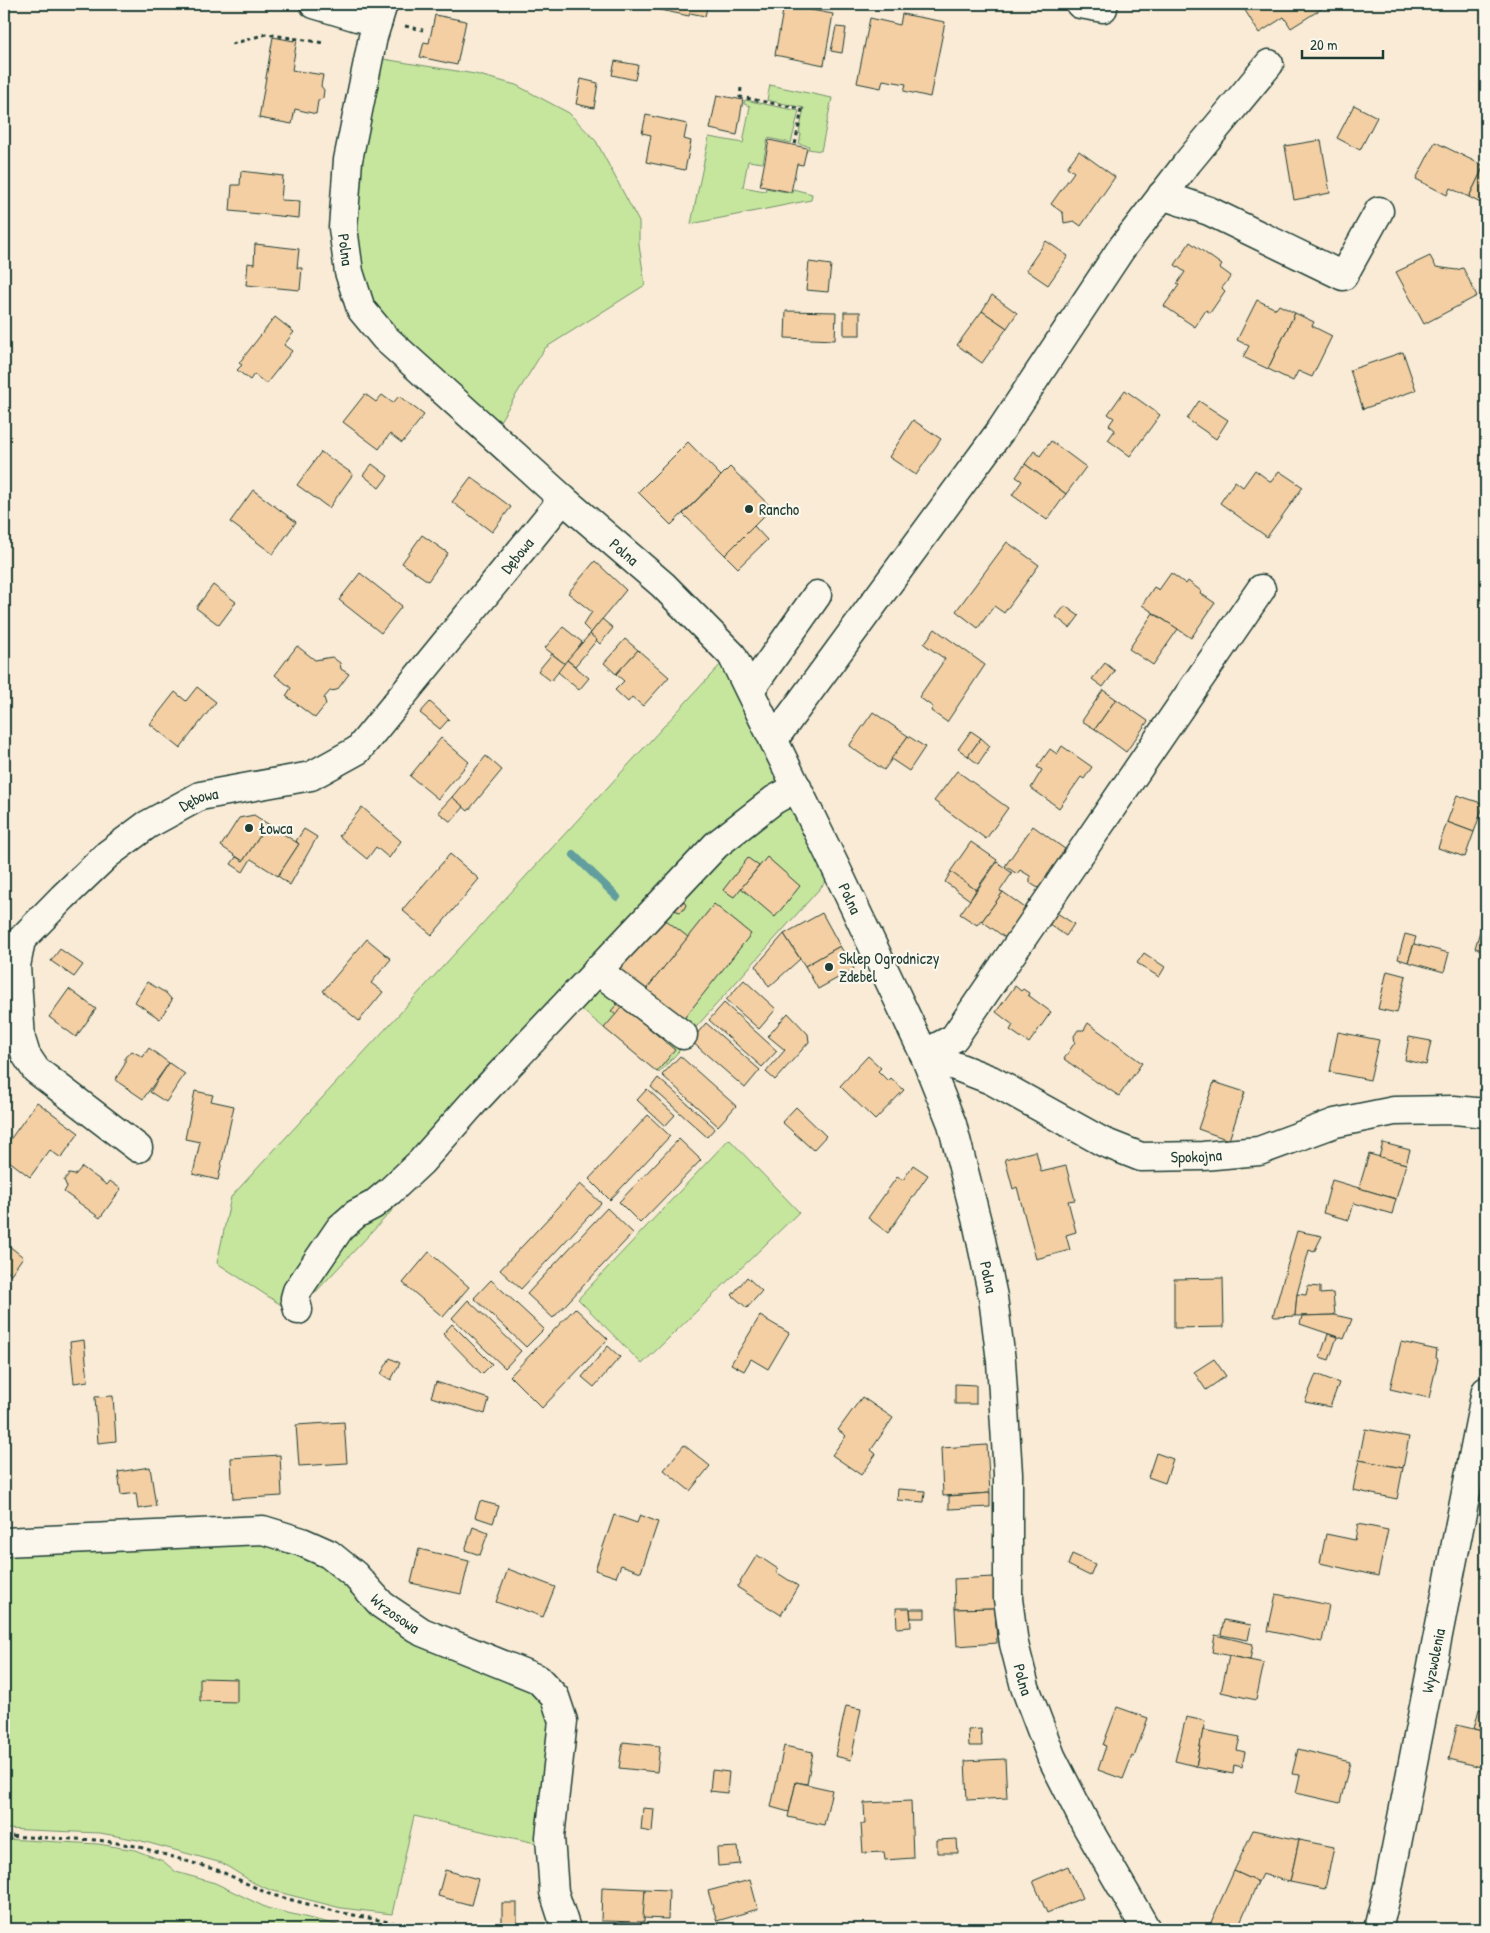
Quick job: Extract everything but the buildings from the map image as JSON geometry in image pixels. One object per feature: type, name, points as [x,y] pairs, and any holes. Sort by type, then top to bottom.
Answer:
[{"type":"street","points":[[314,4],[357,17],[380,12]]},
{"type":"street","name":"Polna","points":[[380,12],[348,160],[343,228],[349,272],[361,308],[385,338],[563,499],[663,586],[732,655],[774,739],[924,1054],[952,1124],[978,1226],[993,1297],[1000,1361],[1008,1474],[1008,1599],[1014,1644],[1025,1687],[1055,1765],[1086,1825],[1146,1929]]},
{"type":"street","points":[[774,739],[1001,430],[1121,249],[1188,162],[1269,64]]},
{"type":"street","points":[[1162,195],[1209,212],[1343,276],[1379,210]]},
{"type":"street","name":"Dębowa","points":[[138,1148],[36,1070],[26,1055],[21,1039],[16,966],[22,940],[108,854],[147,825],[200,796],[311,776],[358,750],[563,499]]},
{"type":"street","points":[[924,1054],[954,1038],[1261,589]]},
{"type":"street","points":[[750,690],[817,595]]},
{"type":"street","points":[[298,1310],[295,1298],[297,1291],[340,1228],[356,1214],[372,1205],[390,1191],[421,1162],[473,1103],[716,845],[774,800],[797,787]]},
{"type":"street","points":[[597,970],[683,1035]]},
{"type":"street","name":"Spokojna","points":[[924,1054],[991,1080],[1103,1142],[1142,1156],[1203,1156],[1259,1151],[1335,1123],[1394,1111],[1454,1110],[1486,1113]]},
{"type":"street","name":"Wyzwolenia","points":[[1378,1929],[1389,1884],[1486,1391]]},
{"type":"street","name":"Wrzosowa","points":[[4,1542],[263,1530],[302,1542],[328,1554],[355,1575],[382,1605],[422,1632],[538,1679],[555,1697],[562,1721],[550,1837],[554,1892],[566,1929]]},
{"type":"path","points":[[232,44],[266,34],[324,43]]},
{"type":"path","points":[[741,88],[740,97],[802,110],[795,145]]},
{"type":"path","points":[[4,1836],[98,1840],[136,1846],[220,1871],[269,1894],[338,1912],[425,1929]]},
{"type":"green space","points":[[377,58],[475,74],[516,85],[569,113],[596,141],[639,222],[639,245],[645,285],[545,348],[500,421],[454,388],[370,304],[356,246],[355,192]]},
{"type":"green space","points":[[770,85],[832,98],[821,151],[808,149],[809,146],[799,144],[801,134],[799,133],[804,108],[767,100]]},
{"type":"green space","points":[[745,100],[799,111],[791,143],[768,138],[763,163],[748,161],[743,187],[765,191],[766,188],[792,193],[793,189],[812,194],[811,200],[691,224],[709,137],[743,143],[750,106],[744,104]]},
{"type":"green space","points":[[721,664],[729,672],[830,877],[681,1044],[679,1051],[659,1073],[581,1009],[295,1314],[217,1263],[231,1197]]},
{"type":"green space","points":[[729,1139],[799,1212],[642,1364],[578,1299]]},
{"type":"green space","points":[[4,1530],[250,1538],[312,1554],[541,1694],[551,1721],[540,1844],[414,1816],[392,1914],[341,1908],[270,1890],[254,1883],[222,1863],[138,1840],[100,1833],[4,1829]]},
{"type":"green space","points":[[4,1839],[98,1844],[135,1850],[163,1861],[176,1872],[215,1883],[267,1908],[354,1929],[4,1929]]},
{"type":"waterway","points":[[574,855],[617,897]]},
{"type":"place","name":"Rancho","points":[[749,509]]},
{"type":"place","name":"Łowca","points":[[249,828]]},
{"type":"place","name":"Sklep Ogrodniczy Zdebel","points":[[829,967]]}]
